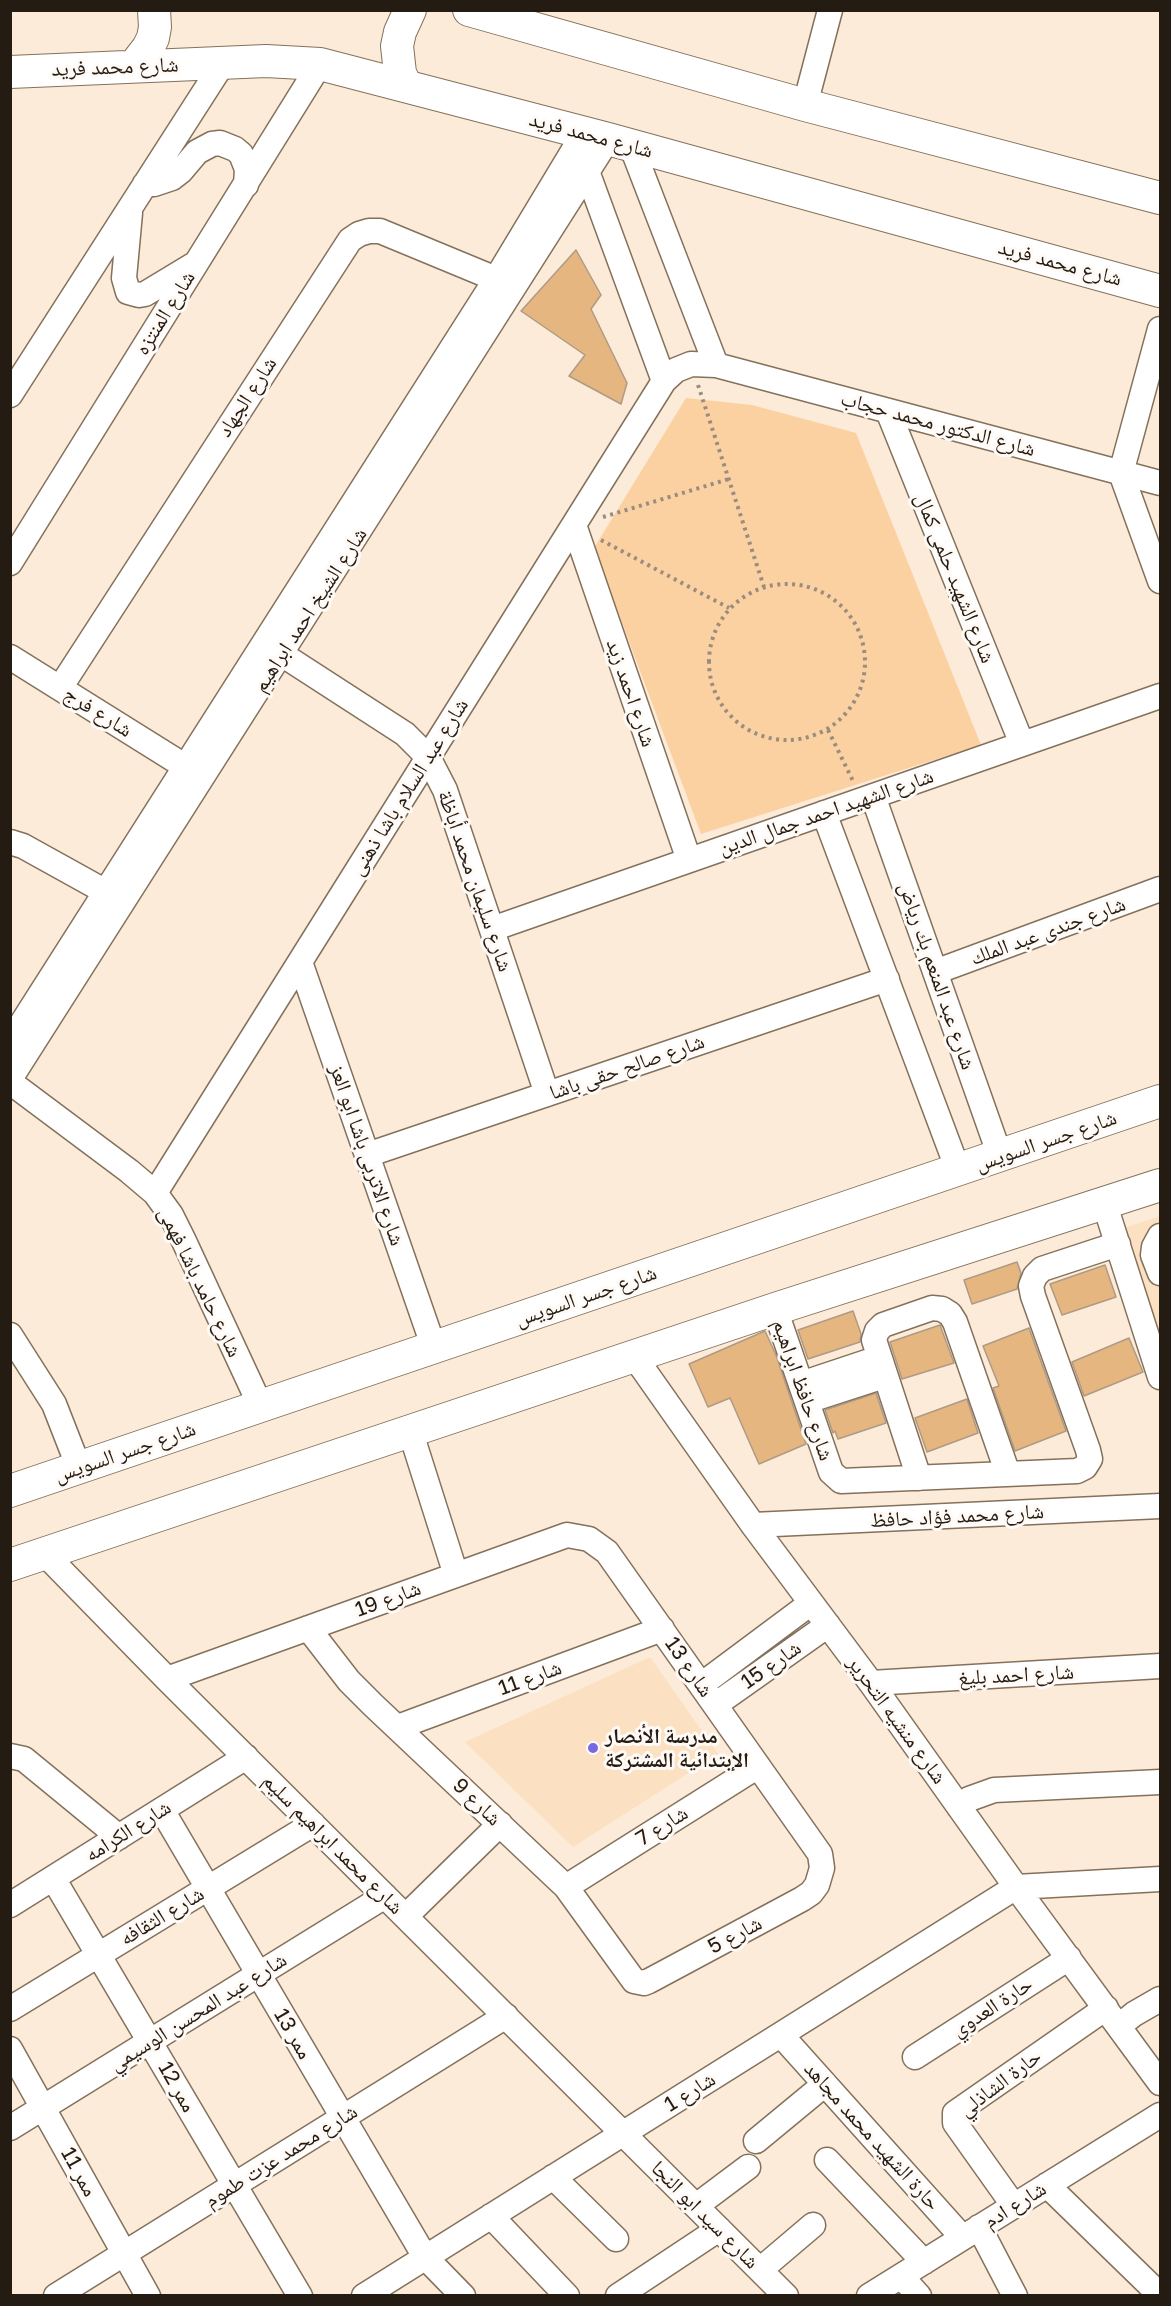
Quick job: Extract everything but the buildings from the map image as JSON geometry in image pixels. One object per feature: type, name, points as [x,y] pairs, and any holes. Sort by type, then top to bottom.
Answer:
[{"type":"main road","points":[[134,66],[153,38],[154,10]]},
{"type":"main road","points":[[406,86],[400,74],[398,46],[400,32],[410,10]]},
{"type":"main road","points":[[470,10],[805,105],[1161,198]]},
{"type":"main road","name":"شارع محمد فريد","points":[[10,72],[280,60],[320,64],[608,139],[1161,291]]},
{"type":"main road","name":"شارع جسر السويس","points":[[10,1491],[1161,1101]]},
{"type":"main road","points":[[1126,1113],[1152,1117],[1161,1125]]},
{"type":"main road","points":[[10,1564],[776,1309],[1161,1185]]},
{"type":"street","points":[[805,105],[830,10]]},
{"type":"street","points":[[10,395],[223,63]]},
{"type":"street","name":"شارع المنتزه","points":[[10,563],[320,64]]},
{"type":"street","points":[[608,139],[588,174],[664,381],[676,370],[692,364]]},
{"type":"street","points":[[608,139],[716,365]]},
{"type":"street","name":"شارع الشيخ احمد ابراهيم","points":[[10,1081],[496,279],[608,139]]},
{"type":"street","points":[[145,184],[154,184],[172,178],[197,152],[212,144],[220,143],[235,148],[241,154],[248,169],[246,185]]},
{"type":"street","name":"شارع الشيخ احمد ابراهيم","points":[[10,1042],[186,767],[273,649],[588,174]]},
{"type":"street","points":[[130,208],[124,278],[128,292],[139,296],[145,294],[197,263]]},
{"type":"street","name":"شارع الجهاد","points":[[60,688],[350,240],[369,231],[380,231],[496,279]]},
{"type":"street","points":[[1161,329],[1121,473],[1161,581]]},
{"type":"street","name":"شارع الدكتور محمد حجاب","points":[[692,364],[716,365],[1161,483]]},
{"type":"street","name":"شارع عبد السلام باشا ذهنى","points":[[155,1193],[664,381]]},
{"type":"street","name":"شارع الشهيد حلمى كمال","points":[[888,411],[1022,744]]},
{"type":"street","name":"شارع احمد زيد","points":[[574,525],[689,860]]},
{"type":"street","name":"شارع سليمان محمد أباظة","points":[[273,649],[405,734],[428,757],[445,790],[547,1094]]},
{"type":"street","name":"شارع فرج","points":[[10,657],[186,767]]},
{"type":"street","name":"شارع الشهيد احمد جمال الدين","points":[[492,929],[1161,696]]},
{"type":"street","name":"شارع عبد المنعم بك رياض","points":[[868,798],[935,972],[1000,1156]]},
{"type":"street","points":[[824,813],[958,1170]]},
{"type":"street","points":[[10,842],[23,846],[106,892]]},
{"type":"street","name":"شارع جندى عبد الملك","points":[[935,972],[1161,889]]},
{"type":"street","name":"شارع الاتربى باشا ابو العز","points":[[300,962],[434,1348]]},
{"type":"street","name":"شارع صالح حقى باشا","points":[[367,1155],[886,979]]},
{"type":"street","name":"شارع حامد باشا فهمى","points":[[10,1081],[155,1193],[171,1215],[183,1239],[261,1407]]},
{"type":"street","points":[[1104,1202],[1161,1377]]},
{"type":"street","points":[[1159,1266],[1153,1255],[1154,1247],[1161,1236]]},
{"type":"street","points":[[1008,1474],[955,1322],[950,1314],[942,1309],[932,1308],[883,1325],[877,1332],[874,1340],[881,1367],[919,1478],[1077,1471],[1085,1467],[1090,1459],[1031,1286],[1035,1276],[1042,1269],[1118,1244]]},
{"type":"street","name":"شارع حافظ ابراهيم","points":[[776,1309],[831,1472],[841,1481],[847,1482],[919,1478]]},
{"type":"street","points":[[10,1335],[54,1404],[79,1468]]},
{"type":"street","name":"شارع منشيه التحرير","points":[[634,1356],[753,1525],[871,1683],[1016,1887],[1161,2083]]},
{"type":"street","points":[[804,1393],[881,1367]]},
{"type":"street","points":[[410,1430],[456,1575]]},
{"type":"street","name":"شارع محمد فؤاد حافظ","points":[[753,1525],[1161,1506]]},
{"type":"street","name":"شارع 19","points":[[167,1679],[567,1535],[589,1539],[607,1552]]},
{"type":"street","name":"شارع 13","points":[[607,1552],[820,1854],[821,1875]]},
{"type":"street","name":"شارع محمد ابراهيم سليم","points":[[45,1553],[167,1679],[624,2134]]},
{"type":"street","points":[[701,1685],[811,1603]]},
{"type":"street","name":"شارع 15","points":[[715,1705],[828,1625]]},
{"type":"street","name":"شارع 9","points":[[308,1628],[349,1681],[566,1887],[631,1979],[639,1983]]},
{"type":"street","name":"شارع 11","points":[[398,1727],[662,1629]]},
{"type":"street","name":"شارع احمد بليغ","points":[[871,1683],[1161,1666]]},
{"type":"street","points":[[10,1756],[24,1759],[119,1837]]},
{"type":"street","name":"شارع الكرامه","points":[[10,1905],[246,1757]]},
{"type":"street","name":"شارع 7","points":[[566,1887],[758,1766]]},
{"type":"street","points":[[959,1807],[969,1798],[994,1790],[1161,1782]]},
{"type":"street","name":"ممر 13","points":[[162,1810],[425,2258],[463,2295]]},
{"type":"street","name":"شارع الثقافه","points":[[10,2009],[313,1824]]},
{"type":"street","points":[[406,1916],[500,1824]]},
{"type":"street","name":"شارع 5","points":[[639,1983],[650,1981],[802,1899],[811,1893],[821,1875]]},
{"type":"street","name":"ممر 12","points":[[53,1878],[300,2295]]},
{"type":"street","points":[[1016,1887],[1161,1879]]},
{"type":"street","name":"شارع 1","points":[[364,2295],[1016,1887]]},
{"type":"street","name":"شارع عبد المحسن الوسيمي","points":[[10,2128],[385,1896]]},
{"type":"street","name":"حارة العدوي","points":[[915,2057],[1069,1958]]},
{"type":"street","points":[[1112,2017],[1134,2014],[1161,1999]]},
{"type":"street","name":"شارع محمد عزت طموم","points":[[56,2295],[506,2016]]},
{"type":"street","name":"حارة الشاذلي","points":[[1014,2206],[955,2123],[955,2113],[1112,2017]]},
{"type":"street","name":"حارة الشهيد محمد مجاهد","points":[[781,2035],[825,2084],[971,2232],[1016,2295]]},
{"type":"street","name":"ممر 11","points":[[10,2049],[148,2295]]},
{"type":"street","points":[[756,2141],[825,2084]]},
{"type":"street","name":"شارع ادم","points":[[869,2295],[1161,2115]]},
{"type":"street","name":"شارع سيد ابو النجا","points":[[624,2134],[786,2295]]},
{"type":"street","points":[[826,2160],[924,2262]]},
{"type":"street","points":[[696,2206],[748,2167]]},
{"type":"street","points":[[553,2177],[616,2239]]},
{"type":"street","points":[[1047,2185],[1157,2285]]},
{"type":"street","points":[[491,2216],[567,2295]]},
{"type":"street","points":[[760,2270],[813,2225]]},
{"type":"street","points":[[618,2295],[719,2229]]},
{"type":"street","points":[[901,2276],[919,2295]]},
{"type":"path","points":[[692,364],[764,587]]},
{"type":"path","points":[[574,525],[729,479]]},
{"type":"path","points":[[574,525],[730,608]]},
{"type":"path","points":[[786,584],[809,586],[830,596],[847,611],[859,630],[866,652],[865,675],[859,697],[846,716],[828,730],[802,740],[774,740],[747,730],[726,712],[712,687],[708,659],[714,632],[730,608],[745,595],[764,587],[786,584]]},
{"type":"path","points":[[828,730],[868,798]]},
{"type":"shaded area","points":[[686,398],[752,405],[856,433],[981,745],[701,834],[594,548]]},
{"type":"shaded area","points":[[1160,1216],[1160,1342],[1121,1229]]},
{"type":"shaded area","name":"مدرسة الأنصار الإبتدائية المشتركة","points":[[650,1657],[718,1754],[573,1847],[465,1742]]},
{"type":"place","name":"مدرسة الأنصار الإبتدائية المشتركة","points":[[593,1748]]}]
